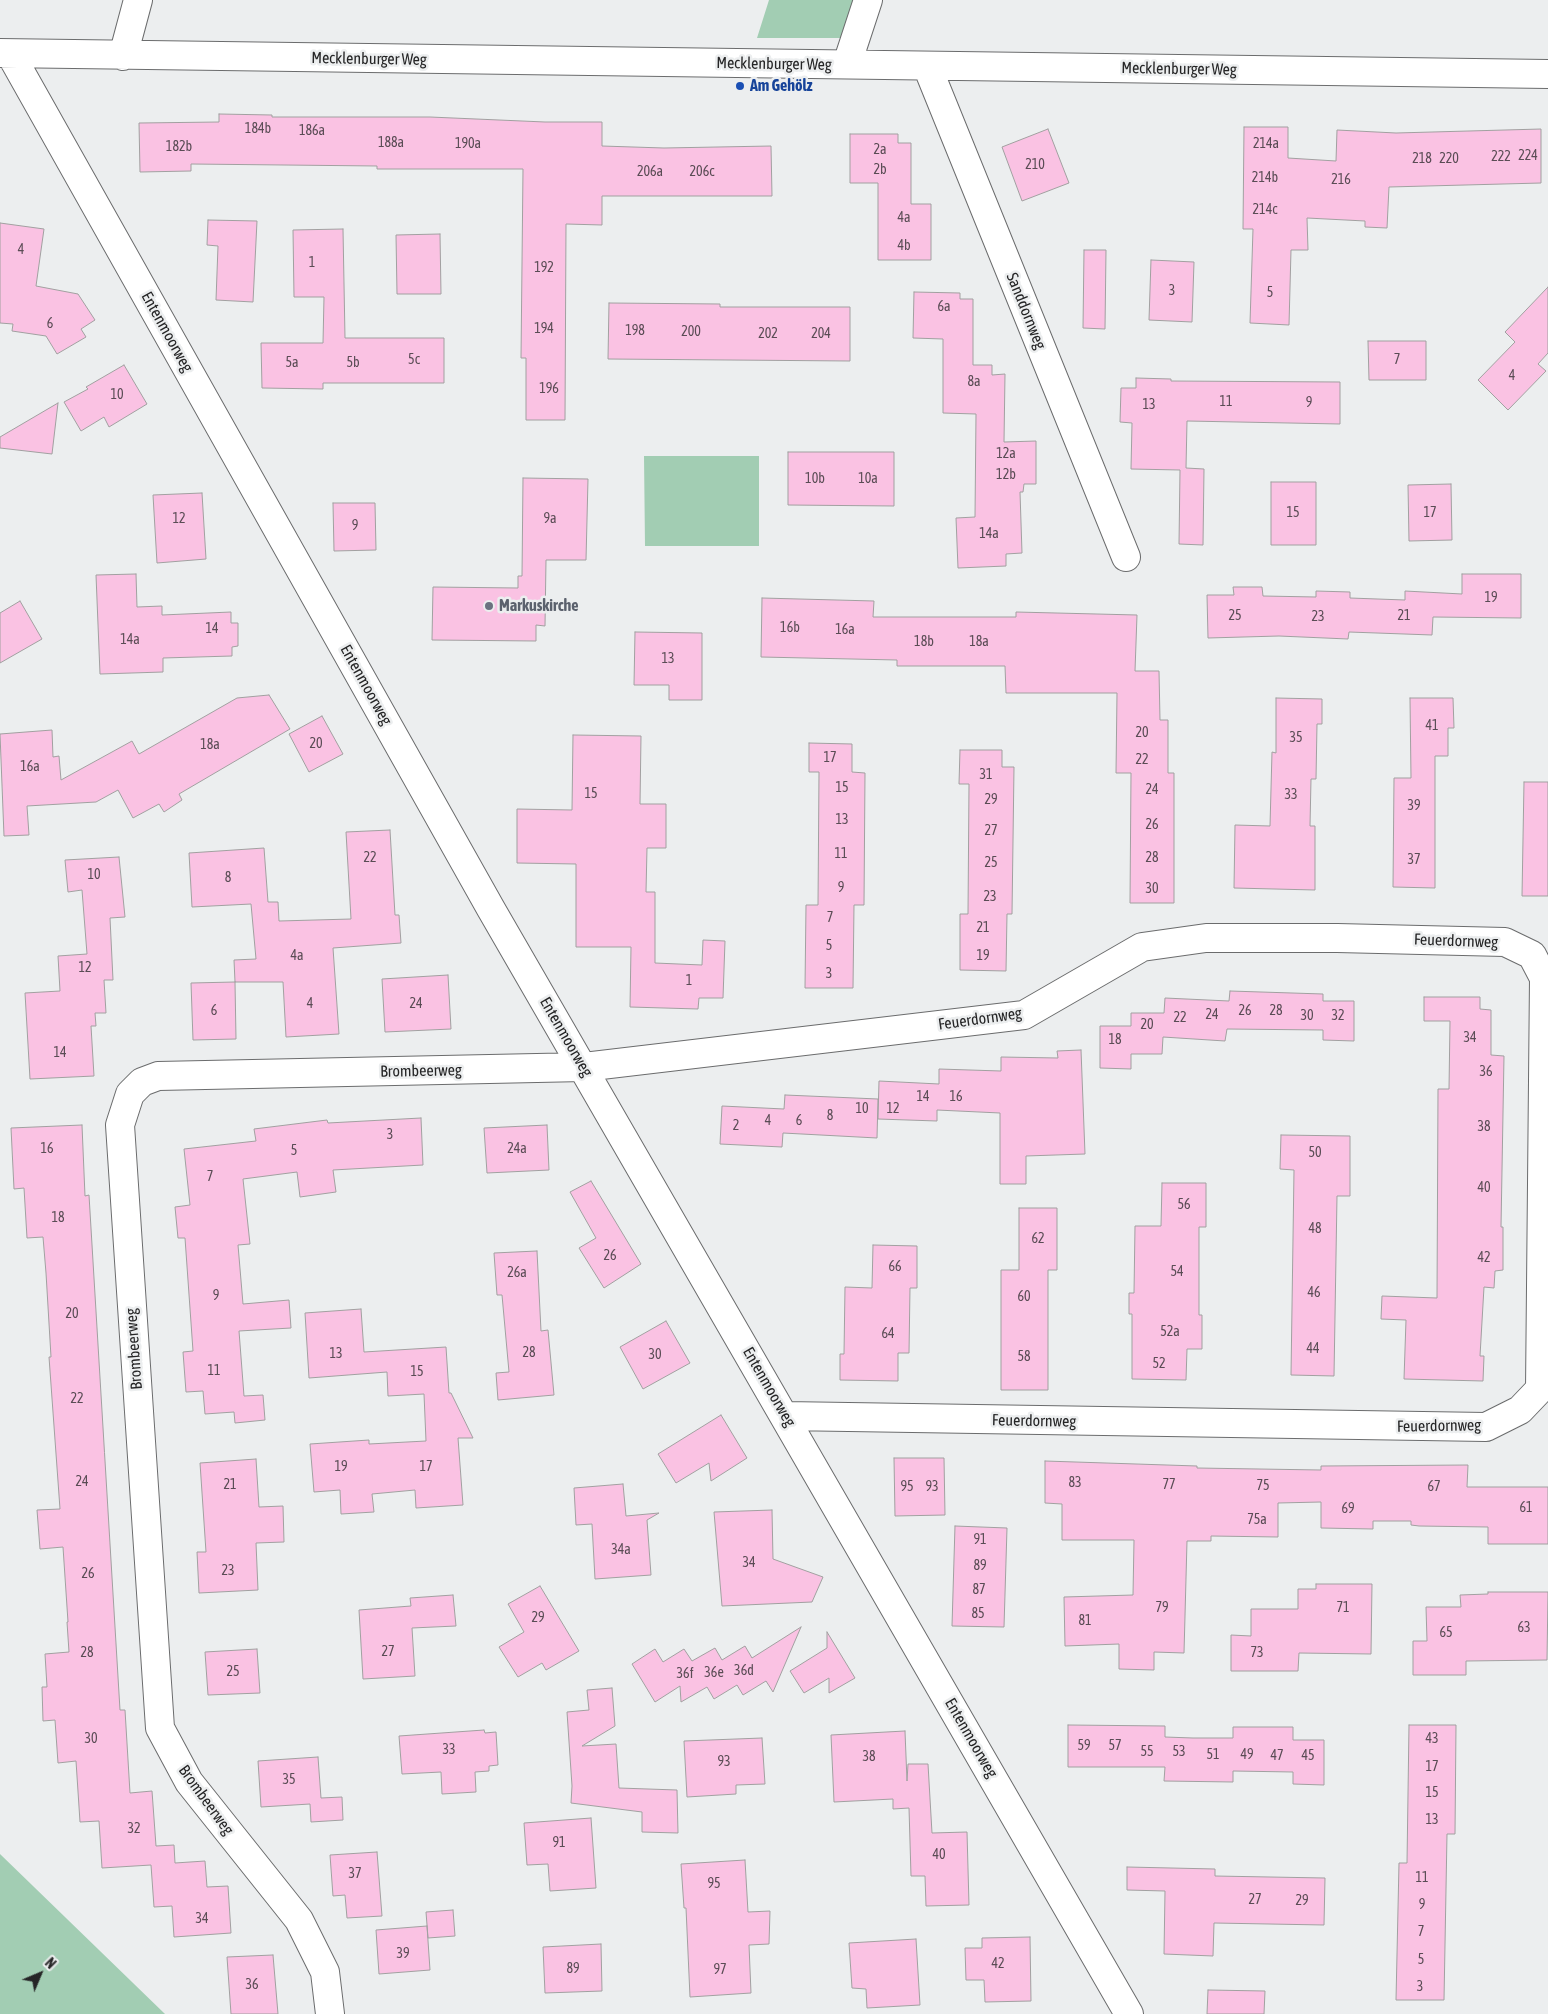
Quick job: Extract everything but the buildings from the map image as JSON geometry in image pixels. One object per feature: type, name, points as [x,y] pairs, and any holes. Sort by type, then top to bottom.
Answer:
[{"type":"street","points":[[123,56],[138,0]]},
{"type":"street","points":[[847,64],[868,0]]},
{"type":"street","name":"Mecklenburger Weg","points":[[5,54],[1548,74]]},
{"type":"street","name":"Entenmoorweg","points":[[5,54],[487,901],[1129,2014]]},
{"type":"street","name":"Sanddornweg","points":[[926,66],[1126,557]]},
{"type":"street","name":"Feuerdornweg","points":[[584,1067],[1024,1015],[1142,947],[1206,938],[1337,938],[1505,942],[1532,956],[1544,978],[1540,1389],[1520,1410],[1486,1427],[785,1416]]},
{"type":"street","name":"Brombeerweg","points":[[330,2014],[325,1972],[299,1920],[189,1782],[160,1728],[120,1125],[130,1094],[142,1082],[158,1076],[584,1067]]},
{"type":"green space","points":[[769,0],[868,0],[856,38],[757,38]]},
{"type":"green space","points":[[644,456],[759,456],[759,546],[645,546]]},
{"type":"green space","points":[[0,1854],[165,2014],[0,2014]]},
{"type":"place","name":"Am Gehölz","points":[[740,86]]},
{"type":"place","name":"Markuskirche","points":[[489,606]]}]
